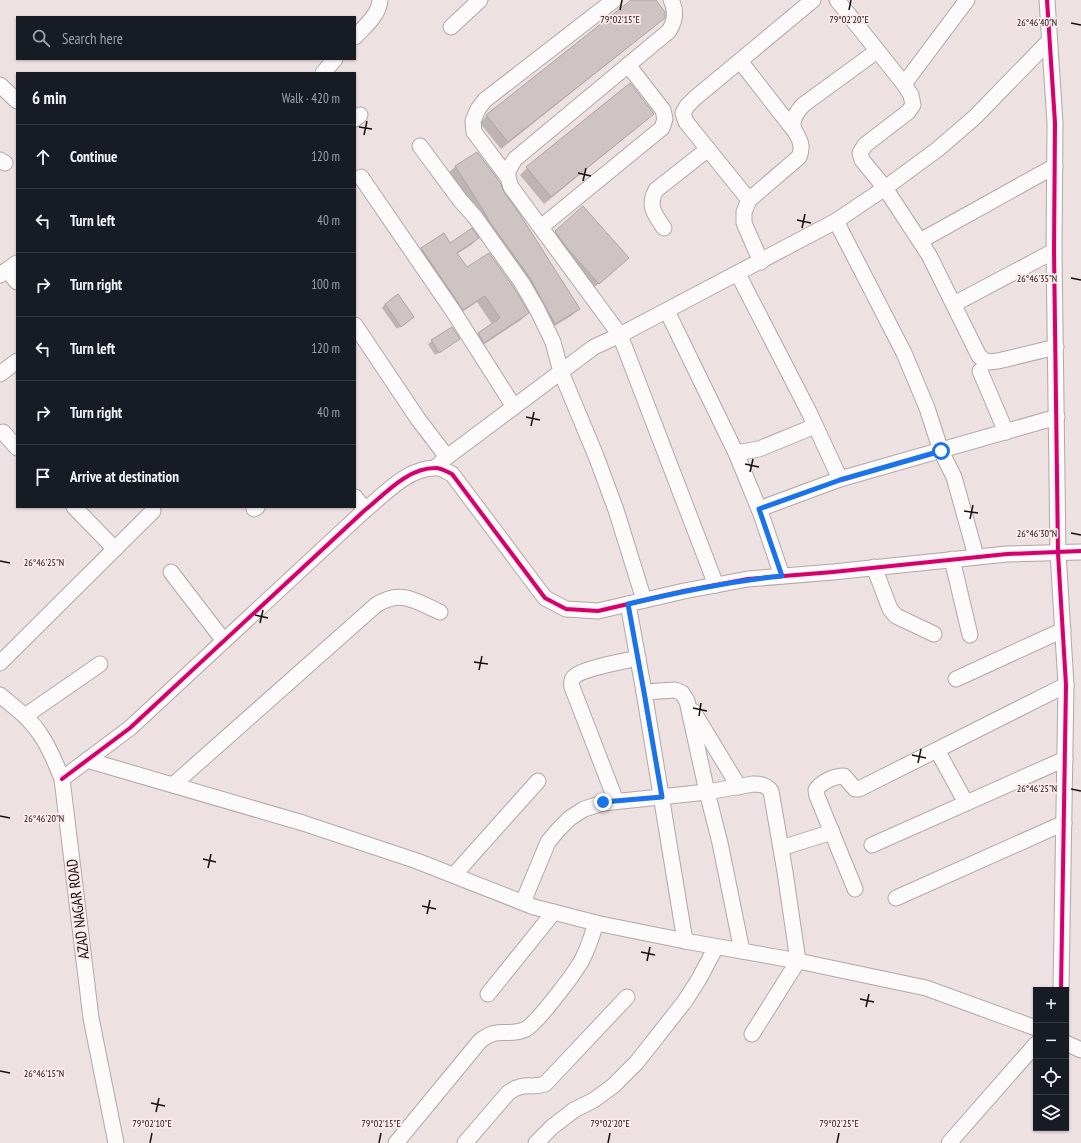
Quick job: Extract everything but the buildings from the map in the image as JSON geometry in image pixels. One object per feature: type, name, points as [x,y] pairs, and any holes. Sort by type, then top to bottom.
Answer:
[{"type":"street","points":[[356,36],[374,16],[380,7],[380,0]]},
{"type":"street","points":[[451,27],[480,0]]},
{"type":"street","points":[[614,0],[485,100],[478,109],[473,120],[474,132],[507,176],[511,187],[620,335],[716,585]]},
{"type":"street","points":[[507,176],[509,169],[516,159],[669,31],[673,23],[675,13],[671,0]]},
{"type":"street","points":[[749,200],[686,122],[683,113],[687,106],[695,98],[813,0]]},
{"type":"street","points":[[837,0],[904,84],[911,95],[913,105],[908,112],[865,145],[860,152],[862,160],[885,188],[920,241],[954,304],[973,347],[979,356],[987,362],[998,362],[1056,347]]},
{"type":"street","points":[[904,84],[968,0]]},
{"type":"street","points":[[1047,0],[1055,123],[1054,251],[1058,553],[1066,685],[1061,987]]},
{"type":"street","points":[[62,779],[130,728],[365,510],[406,477],[421,470],[436,467],[447,457],[594,347],[667,311],[836,222],[885,188],[938,148],[974,116],[1049,41]]},
{"type":"street","points":[[793,129],[793,120],[796,113],[803,105],[877,51]]},
{"type":"street","points":[[324,72],[334,60]]},
{"type":"street","points":[[740,61],[793,129],[801,142],[802,150],[799,157],[749,200],[744,212],[744,223],[761,262]]},
{"type":"street","points":[[541,227],[662,128],[665,119],[663,110],[628,65]]},
{"type":"street","points":[[0,85],[16,100]]},
{"type":"street","points":[[420,146],[460,200],[475,217],[522,283],[537,309],[553,342],[561,372],[596,456],[613,503],[644,600]]},
{"type":"street","points":[[664,228],[654,214],[652,196],[656,190],[708,149]]},
{"type":"street","points":[[920,241],[1055,166]]},
{"type":"street","points":[[361,177],[453,311],[514,407]]},
{"type":"street","points":[[836,222],[904,353],[941,451],[954,477],[976,556]]},
{"type":"street","points":[[954,304],[1054,251]]},
{"type":"street","points":[[8,269],[16,281]]},
{"type":"street","points":[[738,274],[816,426],[840,480]]},
{"type":"street","points":[[667,311],[736,453],[759,509],[782,576]]},
{"type":"street","points":[[356,326],[418,419],[447,457]]},
{"type":"street","points":[[0,374],[16,361]]},
{"type":"street","points":[[980,371],[1006,432]]},
{"type":"street","points":[[759,509],[840,480],[1057,416]]},
{"type":"street","points":[[736,453],[759,449],[816,426]]},
{"type":"street","points":[[3,432],[16,447]]},
{"type":"street","points":[[436,467],[452,474],[545,598],[566,609],[572,610],[598,611],[748,579],[874,568],[976,556],[1081,552]]},
{"type":"street","points":[[356,498],[365,510]]},
{"type":"street","points":[[75,508],[115,549]]},
{"type":"street","points":[[0,663],[153,511]]},
{"type":"street","points":[[952,559],[970,635]]},
{"type":"street","points":[[874,568],[890,609],[896,616],[934,634]]},
{"type":"street","points":[[171,572],[224,642]]},
{"type":"street","points":[[173,785],[376,605],[386,599],[397,596],[408,598],[440,612]]},
{"type":"street","points":[[628,604],[662,797],[685,941]]},
{"type":"street","points":[[956,679],[1063,630]]},
{"type":"street","points":[[616,801],[572,687],[572,680],[576,675],[585,671],[638,658]]},
{"type":"street","points":[[25,716],[100,664]]},
{"type":"street","points":[[855,889],[817,796],[816,790],[819,784],[839,776],[844,776],[854,789],[859,789],[1066,685]]},
{"type":"street","points":[[644,692],[675,690],[682,693],[739,786]]},
{"type":"street","name":"AZAD NAGAR ROAD","points":[[0,695],[25,716],[40,734],[50,751],[62,779],[91,1018],[116,1143]]},
{"type":"street","points":[[687,701],[720,843],[742,951]]},
{"type":"street","points":[[937,750],[966,803]]},
{"type":"street","points":[[872,845],[1065,759]]},
{"type":"street","points":[[88,760],[303,823],[417,861],[523,902],[554,912],[596,923],[716,947],[798,961],[926,988],[1033,1027]]},
{"type":"street","points":[[454,875],[538,781]]},
{"type":"street","points":[[523,902],[548,842],[570,818],[584,809],[603,802],[707,792],[739,786],[760,784],[767,786],[771,791],[798,961],[752,1034]]},
{"type":"street","points":[[896,898],[1064,823]]},
{"type":"street","points":[[781,848],[832,832]]},
{"type":"street","points":[[488,994],[554,912]]},
{"type":"street","points":[[396,1143],[480,1041],[497,1031],[516,1032],[527,1028],[537,1020],[581,960],[589,946],[596,923]]},
{"type":"street","points":[[536,1143],[552,1127],[574,1110],[594,1100],[613,1086],[637,1062],[685,1001],[716,947]]},
{"type":"street","points":[[465,1143],[508,1093],[515,1087],[545,1084],[627,996]]},
{"type":"street","points":[[1069,1044],[1081,1050]]},
{"type":"street","points":[[949,1143],[1033,1047]]},
{"type":"cycle path","points":[[1047,0],[1055,123],[1054,251],[1058,553],[1066,685],[1061,987]]},
{"type":"cycle path","points":[[62,779],[130,728],[388,490],[406,477],[425,469],[439,468],[452,474],[545,598],[566,609],[598,611],[684,591],[748,579],[1007,554],[1081,551]]},
{"type":"route","points":[[603,802],[662,797],[628,604],[684,591],[748,579],[782,576],[759,509],[840,480],[941,451]]}]
